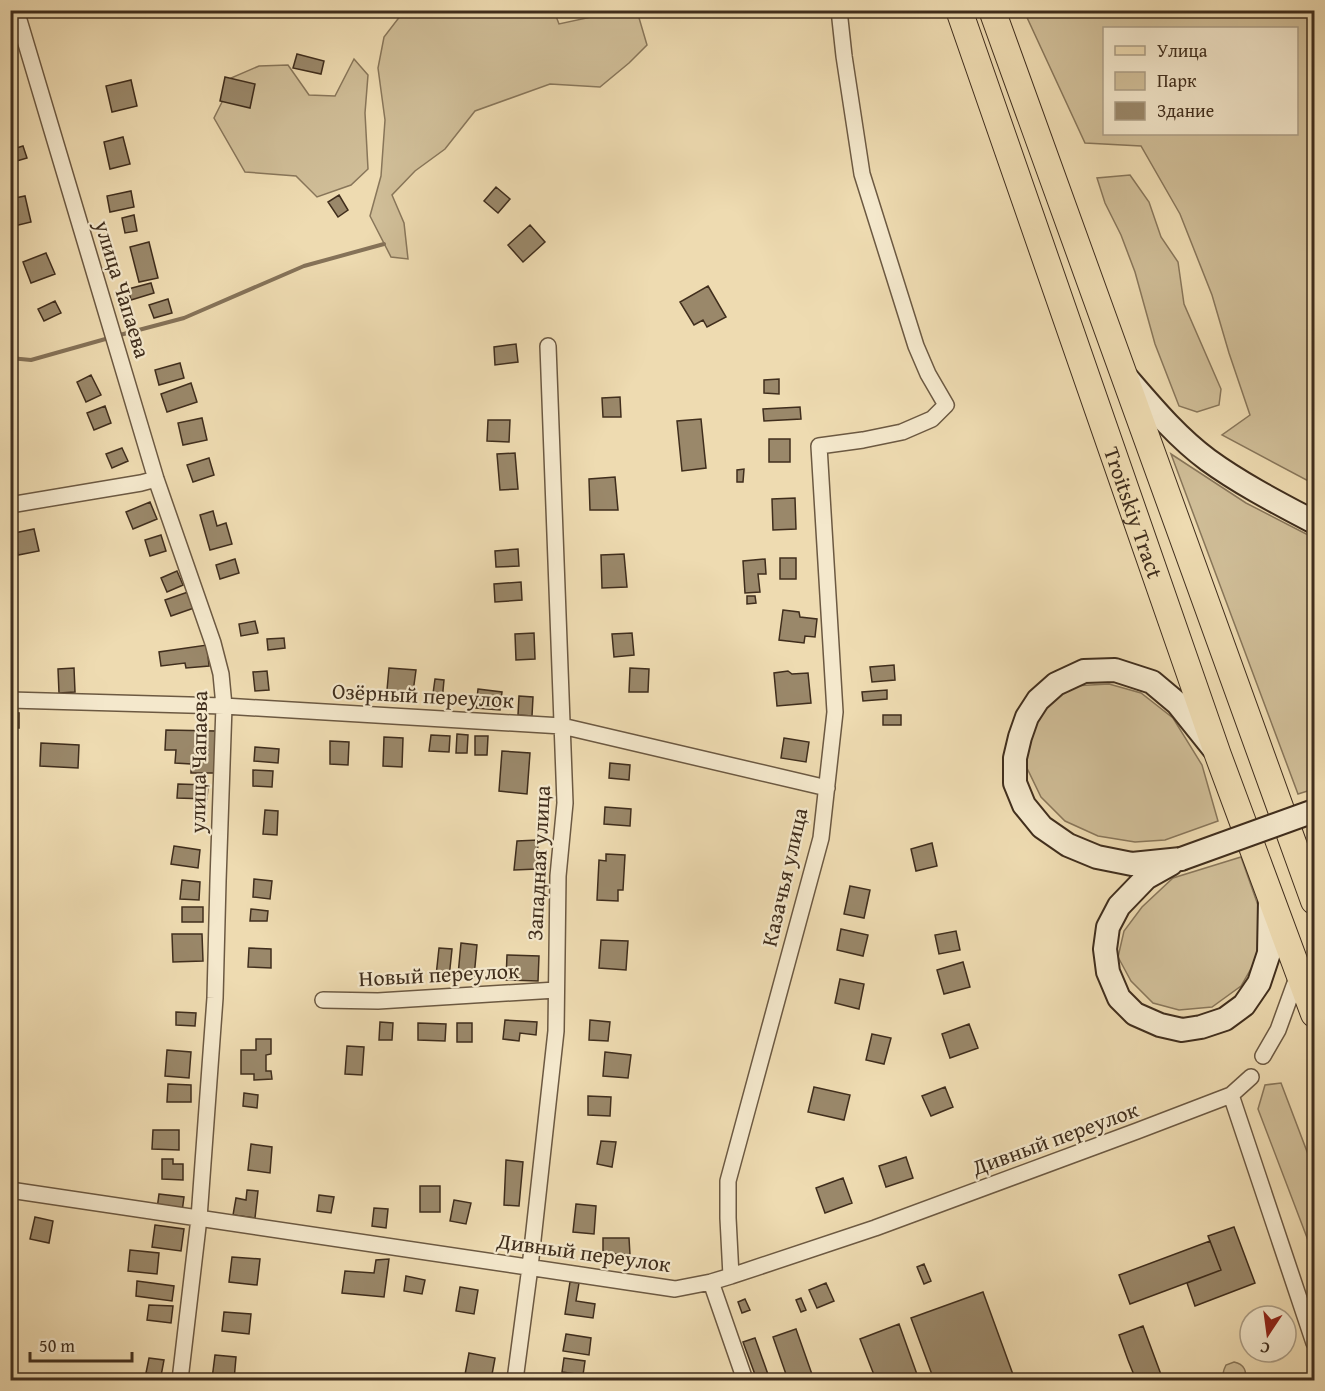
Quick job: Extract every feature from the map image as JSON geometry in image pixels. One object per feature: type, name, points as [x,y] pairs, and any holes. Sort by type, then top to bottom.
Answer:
[{"type":"main road","name":"Troitskiy Tract","points":[[959,10],[1218,755],[1314,1014]]},
{"type":"main road","name":"Troitskiy Tract","points":[[992,10],[1314,901]]},
{"type":"main road","points":[[1122,371],[1168,425],[1207,459],[1256,491],[1314,522]]},
{"type":"main road","points":[[1180,859],[1132,864],[1097,857],[1068,845],[1042,826],[1024,805],[1016,783],[1015,758],[1027,717],[1038,700],[1056,684],[1084,671],[1115,670],[1152,682],[1177,703],[1218,755]]},
{"type":"main road","points":[[1270,893],[1269,953],[1259,983],[1244,1005],[1225,1019],[1201,1027],[1182,1030],[1160,1025],[1135,1014],[1119,998],[1108,972],[1105,950],[1108,927],[1119,906],[1146,878],[1180,859],[1314,811]]},
{"type":"street","name":"улица Чапаева","points":[[16,10],[156,479],[213,643],[221,674],[224,706],[215,998],[198,1218],[180,1380]]},
{"type":"street","name":"Казачья улица","points":[[731,1276],[728,1181],[821,838],[827,788],[835,712],[819,446],[902,432],[932,419],[946,405],[928,374],[916,346],[862,174],[839,10]]},
{"type":"street","name":"Западная улица","points":[[515,1380],[556,1030],[558,876],[566,803],[548,346]]},
{"type":"street","points":[[10,505],[156,479]]},
{"type":"street","name":"Озёрный переулок","points":[[10,700],[224,706],[562,726],[827,788]]},
{"type":"street","points":[[1263,1056],[1278,1030],[1299,972]]},
{"type":"street","name":"Новый переулок","points":[[323,1000],[378,1001],[556,990]]},
{"type":"street","points":[[1251,1077],[1231,1095],[1314,1343]]},
{"type":"street","name":"Дивный переулок","points":[[10,1190],[675,1289],[731,1276],[886,1224],[1231,1095]]},
{"type":"street","points":[[711,1282],[745,1380]]},
{"type":"green space","points":[[404,11],[554,11],[559,24],[619,11],[637,11],[647,45],[600,87],[550,84],[475,111],[445,149],[415,171],[392,195],[404,223],[408,259],[391,257],[370,216],[381,176],[385,120],[378,68],[384,37]]},
{"type":"green space","points":[[1024,11],[1314,11],[1314,484],[1222,435],[1250,415],[1212,295],[1180,214],[1141,146],[1085,143]]},
{"type":"green space","points":[[354,59],[368,75],[365,113],[368,169],[351,185],[317,197],[296,176],[245,172],[214,118],[231,78],[259,66],[288,65],[309,95],[335,96]]},
{"type":"green space","points":[[1130,175],[1149,202],[1161,237],[1178,262],[1184,304],[1221,389],[1219,405],[1197,412],[1179,406],[1155,344],[1135,272],[1121,235],[1105,203],[1097,178]]},
{"type":"green space","points":[[1171,454],[1246,503],[1314,538],[1314,789],[1298,794]]},
{"type":"green space","points":[[1109,684],[1141,693],[1173,718],[1202,765],[1218,821],[1165,840],[1135,842],[1098,836],[1065,821],[1041,797],[1026,766],[1030,733],[1050,699],[1072,686]]},
{"type":"green space","points":[[1241,857],[1259,908],[1260,953],[1241,986],[1212,1007],[1179,1010],[1153,1003],[1131,981],[1118,957],[1124,931],[1142,907],[1173,878]]},
{"type":"green space","points":[[1281,1083],[1314,1170],[1314,1256],[1258,1109],[1265,1085]]},
{"type":"green space","points":[[1234,1362],[1240,1365],[1246,1374],[1244,1380],[1225,1380],[1223,1373],[1226,1365]]},
{"type":"building","points":[[297,54],[324,61],[321,74],[293,68]]},
{"type":"building","points":[[225,77],[255,84],[250,108],[220,101]]},
{"type":"building","points":[[131,80],[137,106],[112,112],[106,86]]},
{"type":"building","points":[[123,137],[130,164],[110,169],[104,142]]},
{"type":"building","points":[[23,146],[27,158],[10,163],[10,150]]},
{"type":"building","points":[[496,187],[510,199],[498,213],[484,201]]},
{"type":"building","points":[[131,191],[134,207],[110,212],[107,196]]},
{"type":"building","points":[[339,195],[348,210],[338,217],[328,202]]},
{"type":"building","points":[[25,196],[31,222],[10,227],[10,199]]},
{"type":"building","points":[[134,215],[137,231],[125,233],[122,218]]},
{"type":"building","points":[[530,225],[545,242],[523,262],[508,245]]},
{"type":"building","points":[[149,242],[158,278],[139,282],[130,247]]},
{"type":"building","points":[[46,253],[55,274],[31,283],[23,262]]},
{"type":"building","points":[[151,283],[154,293],[131,300],[128,289]]},
{"type":"building","points":[[708,286],[726,317],[707,327],[703,320],[694,325],[680,302]]},
{"type":"building","points":[[168,299],[172,313],[154,318],[149,305]]},
{"type":"building","points":[[55,301],[61,313],[44,321],[38,309]]},
{"type":"building","points":[[516,344],[518,362],[495,365],[494,347]]},
{"type":"building","points":[[180,363],[184,378],[159,385],[155,370]]},
{"type":"building","points":[[91,375],[101,395],[86,402],[77,382]]},
{"type":"building","points":[[779,379],[779,394],[764,393],[764,380]]},
{"type":"building","points":[[191,383],[197,402],[167,412],[161,394]]},
{"type":"building","points":[[620,397],[621,417],[603,417],[602,398]]},
{"type":"building","points":[[105,406],[111,423],[94,430],[87,413]]},
{"type":"building","points":[[800,407],[801,419],[764,421],[763,409]]},
{"type":"building","points":[[202,418],[207,440],[183,445],[178,423]]},
{"type":"building","points":[[701,419],[706,468],[682,471],[677,421]]},
{"type":"building","points":[[488,420],[510,420],[509,442],[487,441]]},
{"type":"building","points":[[769,439],[790,439],[790,462],[769,462]]},
{"type":"building","points":[[122,448],[128,461],[112,468],[106,454]]},
{"type":"building","points":[[515,453],[518,489],[500,490],[497,454]]},
{"type":"building","points":[[209,458],[214,475],[193,482],[187,465]]},
{"type":"building","points":[[744,469],[743,482],[737,482],[737,470]]},
{"type":"building","points":[[615,477],[618,510],[590,510],[589,479]]},
{"type":"building","points":[[795,498],[796,529],[773,530],[772,499]]},
{"type":"building","points":[[150,502],[157,519],[133,529],[126,512]]},
{"type":"building","points":[[213,511],[217,526],[226,523],[232,544],[210,550],[200,515]]},
{"type":"building","points":[[34,529],[39,551],[18,555],[14,533]]},
{"type":"building","points":[[161,535],[166,551],[150,556],[145,540]]},
{"type":"building","points":[[518,549],[519,566],[496,567],[495,551]]},
{"type":"building","points":[[624,554],[627,587],[602,588],[601,555]]},
{"type":"building","points":[[780,558],[796,558],[796,579],[780,579]]},
{"type":"building","points":[[235,559],[239,573],[220,579],[216,565]]},
{"type":"building","points":[[765,559],[766,574],[758,574],[760,592],[745,593],[743,561]]},
{"type":"building","points":[[177,571],[183,585],[167,592],[161,578]]},
{"type":"building","points":[[521,582],[522,600],[495,602],[494,584]]},
{"type":"building","points":[[188,592],[194,608],[171,616],[165,600]]},
{"type":"building","points":[[747,596],[755,596],[756,603],[747,604]]},
{"type":"building","points":[[783,610],[799,612],[800,617],[817,619],[815,637],[805,636],[804,643],[779,640]]},
{"type":"building","points":[[255,621],[258,633],[241,636],[239,624]]},
{"type":"building","points":[[534,633],[535,659],[516,660],[515,634]]},
{"type":"building","points":[[632,633],[634,655],[614,657],[612,634]]},
{"type":"building","points":[[284,638],[285,648],[268,650],[267,639]]},
{"type":"building","points":[[207,645],[209,666],[186,668],[185,663],[161,666],[159,652]]},
{"type":"building","points":[[894,665],[895,680],[872,682],[870,667]]},
{"type":"building","points":[[74,668],[75,692],[59,693],[58,669]]},
{"type":"building","points":[[389,668],[416,670],[413,692],[387,690]]},
{"type":"building","points":[[630,668],[649,669],[648,692],[629,692]]},
{"type":"building","points":[[267,671],[269,690],[255,691],[253,672]]},
{"type":"building","points":[[788,671],[792,674],[808,673],[811,703],[777,706],[774,673]]},
{"type":"building","points":[[435,679],[444,680],[442,701],[432,701]]},
{"type":"building","points":[[478,689],[502,692],[500,710],[476,708]]},
{"type":"building","points":[[887,690],[887,699],[863,701],[862,692]]},
{"type":"building","points":[[519,696],[533,697],[532,716],[518,715]]},
{"type":"building","points":[[10,712],[19,713],[19,728],[10,728]]},
{"type":"building","points":[[883,715],[901,715],[901,725],[883,725]]},
{"type":"building","points":[[166,730],[216,731],[215,773],[191,773],[191,764],[175,763],[176,750],[165,750]]},
{"type":"building","points":[[457,734],[468,735],[467,753],[456,753]]},
{"type":"building","points":[[431,735],[450,736],[449,752],[429,751]]},
{"type":"building","points":[[475,736],[488,736],[487,755],[475,755]]},
{"type":"building","points":[[384,737],[403,738],[402,767],[383,766]]},
{"type":"building","points":[[784,738],[809,742],[806,762],[781,758]]},
{"type":"building","points":[[330,741],[349,742],[348,765],[330,764]]},
{"type":"building","points":[[41,743],[79,745],[78,768],[40,766]]},
{"type":"building","points":[[255,747],[279,749],[278,763],[254,761]]},
{"type":"building","points":[[502,751],[530,753],[527,794],[499,791]]},
{"type":"building","points":[[610,763],[630,765],[629,780],[609,778]]},
{"type":"building","points":[[253,770],[273,771],[272,787],[253,786]]},
{"type":"building","points":[[178,784],[208,785],[207,799],[177,798]]},
{"type":"building","points":[[605,807],[631,809],[630,826],[604,824]]},
{"type":"building","points":[[265,810],[278,811],[277,835],[263,834]]},
{"type":"building","points":[[538,840],[537,869],[514,870],[517,841]]},
{"type":"building","points":[[932,843],[937,866],[916,871],[911,849]]},
{"type":"building","points":[[174,846],[200,850],[198,868],[171,864]]},
{"type":"building","points":[[606,854],[625,855],[623,890],[618,890],[618,901],[597,900],[599,860],[606,861]]},
{"type":"building","points":[[254,879],[272,881],[270,899],[253,897]]},
{"type":"building","points":[[182,880],[200,882],[199,900],[180,899]]},
{"type":"building","points":[[850,886],[870,890],[864,918],[844,914]]},
{"type":"building","points":[[182,907],[203,907],[203,922],[182,922]]},
{"type":"building","points":[[251,909],[268,911],[267,921],[250,921]]},
{"type":"building","points":[[841,929],[868,935],[863,956],[837,950]]},
{"type":"building","points":[[956,931],[960,950],[939,954],[935,935]]},
{"type":"building","points":[[172,934],[202,934],[203,961],[173,962]]},
{"type":"building","points":[[601,940],[628,941],[626,970],[599,968]]},
{"type":"building","points":[[461,943],[477,945],[474,977],[458,975]]},
{"type":"building","points":[[249,948],[271,949],[271,968],[248,967]]},
{"type":"building","points":[[439,948],[452,949],[449,978],[436,976]]},
{"type":"building","points":[[507,955],[539,956],[538,981],[506,980]]},
{"type":"building","points":[[963,962],[970,987],[944,994],[937,970]]},
{"type":"building","points":[[840,979],[864,984],[859,1009],[835,1003]]},
{"type":"building","points":[[176,1012],[196,1013],[195,1026],[176,1025]]},
{"type":"building","points":[[505,1020],[537,1022],[536,1035],[520,1033],[519,1041],[503,1039]]},
{"type":"building","points":[[590,1020],[610,1022],[608,1041],[589,1040]]},
{"type":"building","points":[[380,1022],[393,1023],[392,1040],[379,1040]]},
{"type":"building","points":[[418,1023],[446,1024],[445,1041],[418,1040]]},
{"type":"building","points":[[457,1023],[472,1023],[472,1042],[457,1042]]},
{"type":"building","points":[[969,1024],[978,1048],[950,1058],[942,1034]]},
{"type":"building","points":[[872,1034],[891,1038],[884,1064],[866,1060]]},
{"type":"building","points":[[256,1039],[271,1039],[271,1054],[266,1055],[266,1071],[271,1071],[272,1079],[254,1080],[254,1074],[241,1074],[241,1050],[256,1050]]},
{"type":"building","points":[[347,1046],[364,1047],[362,1075],[345,1074]]},
{"type":"building","points":[[167,1050],[191,1052],[189,1078],[165,1076]]},
{"type":"building","points":[[605,1052],[631,1055],[628,1078],[603,1076]]},
{"type":"building","points":[[168,1084],[191,1085],[191,1102],[167,1102]]},
{"type":"building","points":[[814,1087],[850,1095],[844,1120],[808,1112]]},
{"type":"building","points":[[945,1087],[953,1107],[931,1116],[922,1096]]},
{"type":"building","points":[[244,1093],[258,1095],[257,1108],[243,1106]]},
{"type":"building","points":[[588,1096],[611,1097],[610,1116],[588,1115]]},
{"type":"building","points":[[153,1130],[179,1130],[179,1150],[152,1149]]},
{"type":"building","points":[[601,1141],[616,1142],[612,1167],[597,1164]]},
{"type":"building","points":[[251,1144],[272,1147],[270,1173],[248,1170]]},
{"type":"building","points":[[906,1157],[913,1178],[886,1187],[879,1166]]},
{"type":"building","points":[[162,1159],[173,1159],[173,1164],[183,1164],[183,1180],[162,1179]]},
{"type":"building","points":[[506,1160],[523,1162],[519,1206],[504,1205]]},
{"type":"building","points":[[843,1178],[852,1203],[825,1213],[816,1188]]},
{"type":"building","points":[[420,1186],[440,1186],[440,1212],[420,1212]]},
{"type":"building","points":[[247,1190],[258,1191],[255,1218],[233,1215],[236,1198],[246,1200]]},
{"type":"building","points":[[159,1194],[184,1197],[182,1212],[157,1209]]},
{"type":"building","points":[[319,1195],[334,1197],[331,1213],[317,1211]]},
{"type":"building","points":[[454,1200],[471,1203],[466,1224],[450,1221]]},
{"type":"building","points":[[576,1204],[596,1206],[594,1234],[573,1232]]},
{"type":"building","points":[[374,1208],[388,1209],[386,1228],[372,1226]]},
{"type":"building","points":[[35,1217],[53,1221],[49,1243],[30,1239]]},
{"type":"building","points":[[155,1225],[184,1229],[181,1251],[152,1247]]},
{"type":"building","points":[[1234,1227],[1255,1283],[1195,1306],[1187,1283],[1221,1270],[1208,1236]]},
{"type":"building","points":[[603,1238],[629,1238],[630,1255],[603,1253]]},
{"type":"building","points":[[1210,1241],[1221,1270],[1130,1304],[1119,1275]]},
{"type":"building","points":[[130,1250],[159,1253],[157,1274],[128,1271]]},
{"type":"building","points":[[232,1257],[260,1259],[257,1285],[229,1282]]},
{"type":"building","points":[[389,1259],[384,1297],[342,1293],[345,1271],[374,1273],[376,1260]]},
{"type":"building","points":[[924,1264],[931,1281],[924,1284],[917,1267]]},
{"type":"building","points":[[406,1276],[425,1280],[422,1294],[404,1291]]},
{"type":"building","points":[[137,1281],[174,1286],[172,1301],[136,1296]]},
{"type":"building","points":[[570,1282],[579,1283],[576,1301],[595,1304],[593,1318],[565,1314]]},
{"type":"building","points":[[826,1283],[834,1301],[817,1308],[809,1290]]},
{"type":"building","points":[[460,1287],[478,1290],[474,1314],[456,1311]]},
{"type":"building","points":[[983,1292],[1015,1380],[934,1380],[911,1318]]},
{"type":"building","points":[[801,1298],[806,1310],[801,1312],[796,1300]]},
{"type":"building","points":[[745,1299],[750,1310],[742,1313],[738,1302]]},
{"type":"building","points":[[149,1305],[173,1306],[171,1323],[147,1320]]},
{"type":"building","points":[[224,1312],[251,1314],[249,1334],[222,1331]]},
{"type":"building","points":[[899,1324],[919,1380],[876,1380],[860,1339]]},
{"type":"building","points":[[1143,1326],[1163,1380],[1136,1380],[1128,1360],[1119,1335]]},
{"type":"building","points":[[796,1329],[814,1380],[788,1380],[773,1337]]},
{"type":"building","points":[[566,1334],[591,1338],[589,1355],[563,1351]]},
{"type":"building","points":[[755,1338],[770,1380],[757,1380],[743,1342]]},
{"type":"building","points":[[469,1353],[495,1358],[491,1380],[464,1380]]},
{"type":"building","points":[[215,1355],[236,1357],[234,1380],[212,1379]]},
{"type":"building","points":[[149,1358],[164,1360],[161,1376],[146,1373]]},
{"type":"building","points":[[564,1358],[585,1361],[583,1375],[562,1372]]},
{"type":"building","points":[[259,1375],[278,1376],[278,1380],[259,1380]]},
{"type":"waterway","points":[[116,336],[184,318],[304,266],[384,244]]},
{"type":"waterway","points":[[10,358],[31,360],[109,338]]}]
